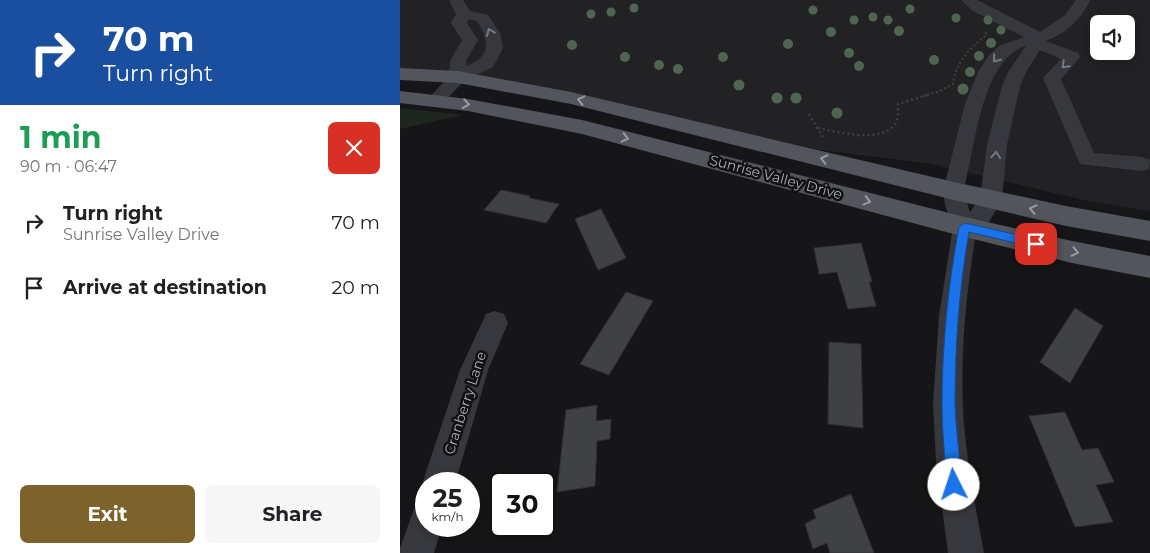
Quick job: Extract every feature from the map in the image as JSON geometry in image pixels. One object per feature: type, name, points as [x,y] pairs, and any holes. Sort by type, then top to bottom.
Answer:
[{"type":"main road","name":"Sunrise Valley Drive","points":[[400,74],[458,77],[526,89],[623,110],[954,191],[1066,216],[1150,231]]},
{"type":"main road","name":"Sunrise Valley Drive","points":[[400,97],[436,100],[522,114],[582,127],[965,227],[1072,252],[1150,267]]},
{"type":"street","points":[[968,0],[978,8],[1072,57],[1052,78],[1086,159],[1142,164]]},
{"type":"street","points":[[965,227],[981,216],[991,199],[997,145],[1011,86],[1017,72],[1038,40],[1070,18],[1082,5],[1083,0]]},
{"type":"street","points":[[436,100],[458,77],[487,63],[495,48],[492,33],[483,18],[460,7],[460,23],[470,40],[458,61],[458,77]]},
{"type":"street","points":[[966,553],[954,485],[948,406],[950,344],[959,258],[965,227],[956,208],[954,191],[976,97],[994,59],[1004,50],[1017,43],[1038,40]]},
{"type":"street","name":"Cranberry Lane","points":[[442,472],[474,370],[495,323]]},
{"type":"street","points":[[416,553],[421,537]]},
{"type":"path","points":[[818,128],[867,135],[889,130],[896,123],[898,104],[909,98],[948,89],[953,84],[953,74],[972,47],[986,35],[986,30]]},
{"type":"path","points":[[809,114],[826,141]]},
{"type":"shaded area","points":[[400,0],[1150,0],[1150,211],[1088,201],[932,164],[821,150],[599,103],[400,74]]},
{"type":"shaded area","points":[[400,108],[463,115],[400,129]]},
{"type":"building","points":[[501,190],[559,204],[546,223],[484,210]]},
{"type":"building","points":[[601,209],[626,258],[598,270],[575,219]]},
{"type":"building","points":[[861,243],[872,282],[869,282],[876,306],[848,309],[837,272],[819,274],[814,248]]},
{"type":"building","points":[[626,292],[653,301],[609,375],[580,364]]},
{"type":"building","points":[[1075,308],[1103,326],[1070,383],[1040,362]]},
{"type":"building","points":[[829,342],[861,344],[863,428],[828,424]]},
{"type":"building","points":[[597,405],[596,421],[611,419],[610,439],[597,441],[595,486],[557,492],[566,410]]},
{"type":"building","points":[[1065,412],[1082,450],[1098,448],[1114,482],[1096,485],[1113,522],[1075,527],[1029,416]]},
{"type":"building","points":[[851,494],[874,553],[830,553],[827,543],[813,549],[805,524],[816,518],[813,510]]},
{"type":"route","points":[[954,485],[948,406],[950,344],[959,258],[965,227],[1036,244]]}]
